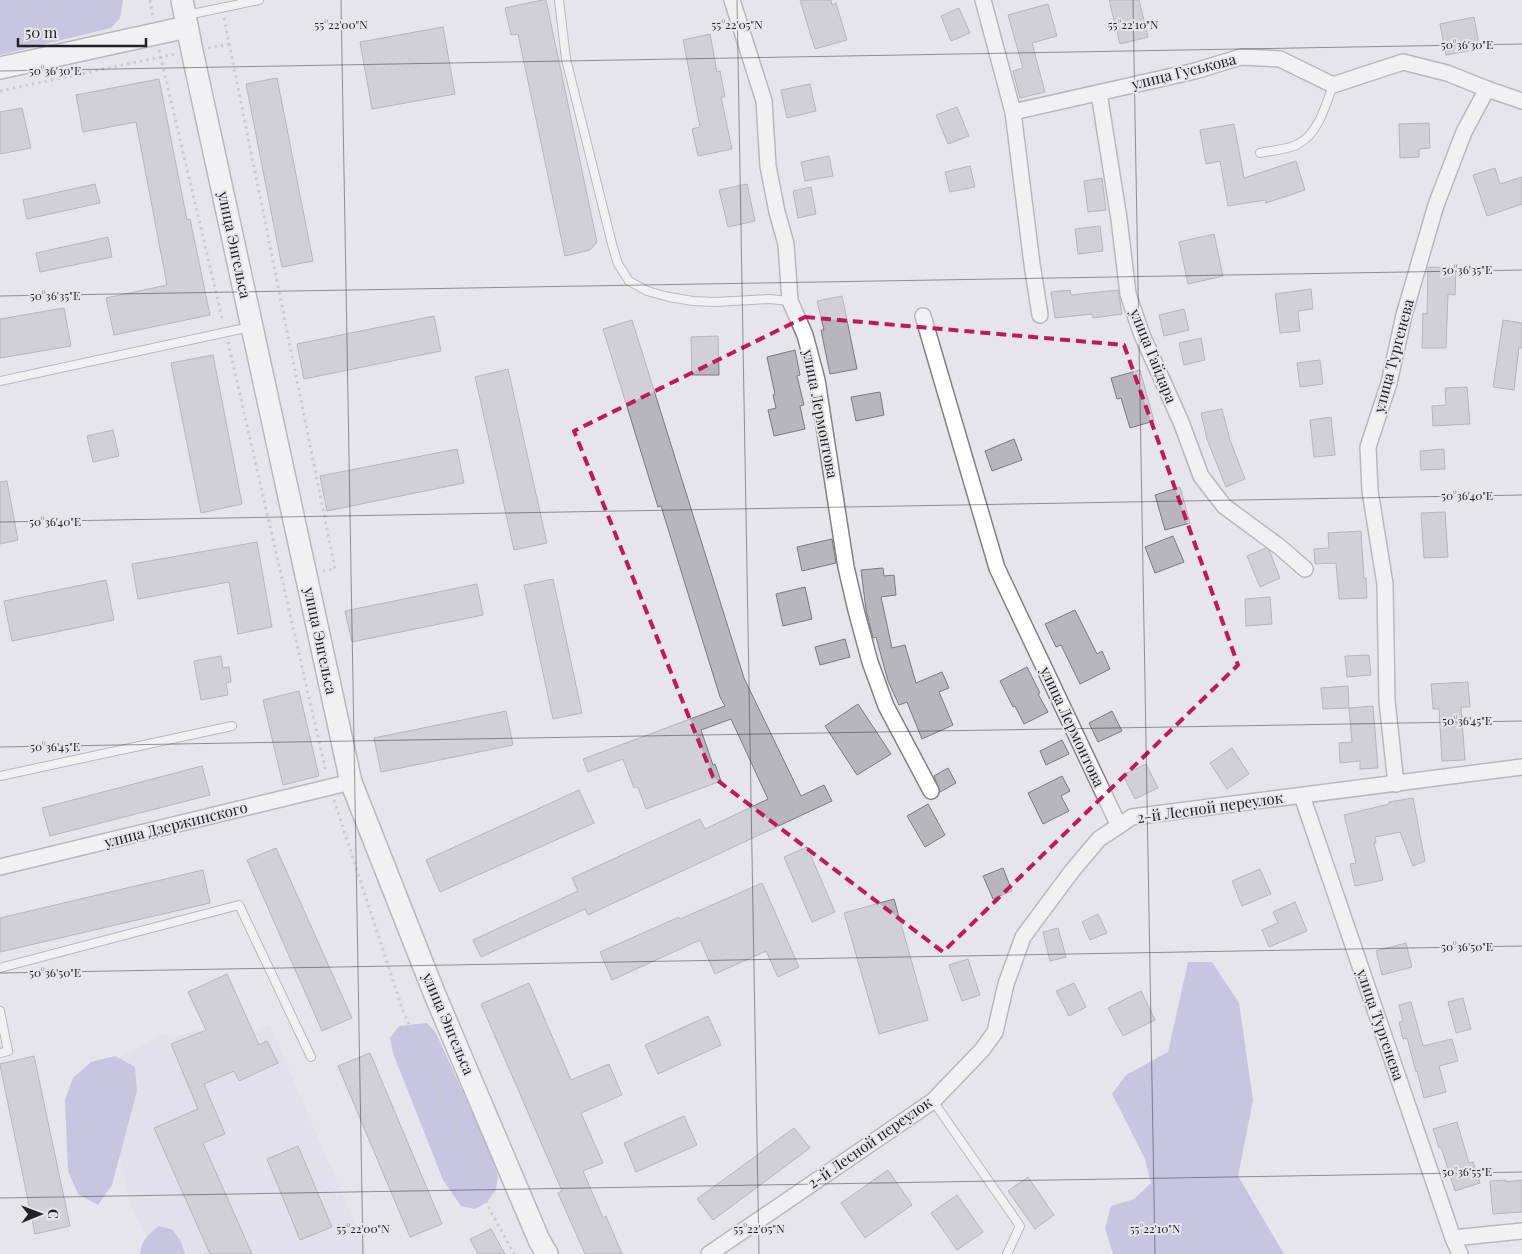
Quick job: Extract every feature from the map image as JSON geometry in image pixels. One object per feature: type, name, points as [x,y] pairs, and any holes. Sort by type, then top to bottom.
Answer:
[{"type":"main road","name":"улица Энгельса","points":[[185,14],[351,782],[435,995],[539,1240],[547,1254]]},
{"type":"main road","points":[[0,68],[185,14]]},
{"type":"street","name":"улица Лермонтова","points":[[732,0],[764,102],[768,166],[777,212],[786,244],[790,301],[805,335],[816,380],[846,567],[870,662],[886,706],[931,791]]},
{"type":"street","points":[[983,0],[1013,112],[1040,315]]},
{"type":"street","name":"улица Гуськова","points":[[1013,112],[1195,71],[1241,57],[1280,59],[1333,85]]},
{"type":"street","points":[[1333,85],[1403,62],[1447,73],[1522,101]]},
{"type":"street","name":"улица Тургенева","points":[[1396,784],[1387,701],[1385,584],[1370,491],[1368,447],[1389,383],[1404,315],[1436,205],[1464,132],[1488,89]]},
{"type":"street","name":"улица Гайдара","points":[[1099,93],[1119,219],[1128,294],[1142,335],[1201,476],[1224,506],[1281,548],[1305,570]]},
{"type":"street","name":"улица Лермонтова","points":[[923,316],[997,568],[1119,826]]},
{"type":"street","name":"2-й Лесной переулок","points":[[709,1254],[933,1101],[982,1050],[995,1032],[1006,984],[1023,937],[1072,870],[1099,839],[1132,817],[1522,767]]},
{"type":"street","name":"улица Дзержинского","points":[[0,867],[351,782]]},
{"type":"street","name":"улица Тургенева","points":[[1302,796],[1460,1254]]},
{"type":"street","points":[[1453,1238],[1522,1231]]},
{"type":"lane","points":[[185,14],[259,0]]},
{"type":"lane","points":[[559,0],[566,60],[612,244],[618,264],[629,281],[647,291],[693,301],[715,302],[769,299],[790,301]]},
{"type":"lane","points":[[1260,153],[1298,144],[1313,131],[1324,111],[1333,85]]},
{"type":"lane","points":[[0,381],[252,326]]},
{"type":"lane","points":[[0,776],[232,726]]},
{"type":"lane","points":[[0,968],[239,905],[311,1057]]},
{"type":"lane","points":[[0,1011],[8,1051],[0,1053]]},
{"type":"lane","points":[[933,1101],[1020,1226],[1007,1254]]},
{"type":"path","points":[[222,8],[335,569],[281,577]]},
{"type":"path","points":[[0,91],[230,44]]},
{"type":"highlighted area","points":[[805,317],[1124,345],[1238,665],[943,952],[713,777],[574,431]]},
{"type":"shaded area","points":[[0,0],[123,0],[120,18],[111,28],[0,55]]},
{"type":"shaded area","points":[[1188,962],[1212,962],[1239,1003],[1253,1100],[1238,1176],[1284,1254],[1113,1254],[1105,1228],[1111,1206],[1134,1199],[1151,1183],[1145,1159],[1112,1094],[1126,1075],[1168,1052]]},
{"type":"shaded area","points":[[427,1023],[436,1033],[488,1147],[498,1176],[496,1190],[487,1202],[475,1209],[461,1206],[443,1180],[393,1053],[390,1038],[399,1026]]},
{"type":"shaded area","points":[[270,1025],[368,1254],[153,1254],[130,1204],[101,1067],[166,1032],[170,1040],[199,1028],[209,1050]]},
{"type":"shaded area","points":[[115,1056],[135,1067],[137,1091],[112,1185],[98,1205],[78,1194],[68,1171],[65,1100],[73,1078],[91,1062]]},
{"type":"shaded area","points":[[159,1226],[173,1230],[181,1242],[185,1254],[140,1254],[146,1238]]},
{"type":"building","points":[[546,0],[597,242],[590,250],[565,256],[518,34],[511,35],[505,8]]},
{"type":"building","points":[[800,0],[831,0],[832,5],[836,3],[847,40],[815,49]]},
{"type":"building","points":[[1109,0],[1139,0],[1148,37],[1120,44]]},
{"type":"building","points":[[1048,4],[1057,36],[1032,43],[1045,92],[1020,98],[1013,71],[1023,68],[1008,15]]},
{"type":"building","points":[[959,8],[970,33],[951,41],[941,16]]},
{"type":"building","points":[[1474,17],[1480,49],[1446,55],[1440,24]]},
{"type":"building","points":[[443,27],[455,94],[372,109],[360,42]]},
{"type":"building","points":[[710,34],[717,72],[720,71],[725,97],[721,97],[732,149],[698,156],[692,129],[700,127],[683,40]]},
{"type":"building","points":[[277,78],[313,261],[282,267],[246,84]]},
{"type":"building","points":[[159,79],[187,220],[190,219],[210,315],[114,335],[106,298],[167,285],[136,122],[83,132],[76,95]]},
{"type":"building","points":[[810,84],[816,111],[787,118],[781,90]]},
{"type":"building","points":[[957,107],[969,136],[948,144],[936,115]]},
{"type":"building","points":[[22,108],[31,148],[0,154],[0,112]]},
{"type":"building","points":[[1429,123],[1430,148],[1419,149],[1419,157],[1400,158],[1399,124]]},
{"type":"building","points":[[1234,124],[1244,178],[1296,161],[1305,190],[1266,203],[1265,200],[1228,206],[1220,161],[1206,164],[1200,130]]},
{"type":"building","points":[[829,156],[833,176],[805,181],[801,162]]},
{"type":"building","points":[[970,166],[975,187],[950,192],[945,172]]},
{"type":"building","points":[[1495,168],[1500,184],[1522,177],[1522,204],[1487,216],[1473,175]]},
{"type":"building","points":[[1102,178],[1106,210],[1088,212],[1084,181]]},
{"type":"building","points":[[95,184],[100,203],[27,219],[23,200]]},
{"type":"building","points":[[747,184],[755,221],[728,227],[719,190]]},
{"type":"building","points":[[811,187],[816,214],[798,218],[793,191]]},
{"type":"building","points":[[1100,226],[1103,251],[1078,254],[1075,229]]},
{"type":"building","points":[[1214,234],[1223,276],[1188,284],[1179,242]]},
{"type":"building","points":[[108,237],[112,257],[40,272],[36,253]]},
{"type":"building","points":[[1428,267],[1456,268],[1455,295],[1448,294],[1446,348],[1422,348],[1423,313],[1427,314]]},
{"type":"building","points":[[1311,289],[1313,309],[1298,311],[1300,331],[1280,333],[1275,294]]},
{"type":"building","points":[[1070,290],[1071,295],[1118,290],[1122,314],[1093,318],[1092,314],[1055,318],[1051,292]]},
{"type":"building","points":[[842,296],[857,369],[830,374],[821,330],[824,330],[817,301]]},
{"type":"building","points":[[64,308],[71,346],[0,358],[0,319]]},
{"type":"building","points":[[1184,309],[1189,330],[1164,336],[1159,315]]},
{"type":"building","points":[[434,316],[441,351],[304,379],[297,344]]},
{"type":"building","points":[[632,320],[744,678],[801,796],[824,785],[832,801],[588,915],[585,909],[481,957],[473,940],[578,891],[572,878],[700,819],[705,829],[768,799],[731,719],[701,730],[713,765],[715,764],[721,781],[646,809],[638,787],[634,788],[623,759],[588,772],[583,759],[725,706],[720,697],[661,506],[658,507],[603,329]]},
{"type":"building","points":[[1503,320],[1522,323],[1522,348],[1519,347],[1514,390],[1493,387]]},
{"type":"building","points":[[718,336],[719,375],[692,375],[691,337]]},
{"type":"building","points":[[1201,338],[1205,360],[1184,365],[1179,343]]},
{"type":"building","points":[[795,350],[800,375],[797,376],[804,405],[800,406],[805,429],[774,436],[768,410],[776,408],[773,395],[775,394],[767,357]]},
{"type":"building","points":[[213,355],[242,504],[201,513],[171,363]]},
{"type":"building","points":[[1320,360],[1323,384],[1300,387],[1297,363]]},
{"type":"building","points":[[508,369],[547,543],[514,550],[475,377]]},
{"type":"building","points":[[1140,370],[1154,421],[1130,428],[1121,398],[1117,399],[1111,378]]},
{"type":"building","points":[[1467,387],[1470,424],[1433,426],[1432,406],[1446,405],[1445,388]]},
{"type":"building","points":[[880,392],[884,415],[856,421],[851,397]]},
{"type":"building","points":[[1222,409],[1230,440],[1245,479],[1226,487],[1207,439],[1201,413]]},
{"type":"building","points":[[1331,417],[1335,455],[1314,457],[1310,420]]},
{"type":"building","points":[[113,430],[119,456],[93,462],[87,436]]},
{"type":"building","points":[[1014,439],[1022,460],[992,471],[985,451]]},
{"type":"building","points":[[457,449],[464,483],[327,511],[320,476]]},
{"type":"building","points":[[1444,449],[1445,469],[1421,470],[1420,451]]},
{"type":"building","points":[[7,481],[18,540],[0,544],[0,482]]},
{"type":"building","points":[[1180,487],[1190,523],[1165,530],[1155,495]]},
{"type":"building","points":[[1445,512],[1448,557],[1424,558],[1421,513]]},
{"type":"building","points":[[1361,531],[1367,598],[1339,599],[1336,563],[1315,564],[1314,549],[1329,548],[1328,533]]},
{"type":"building","points":[[1173,536],[1184,562],[1155,573],[1145,547]]},
{"type":"building","points":[[832,539],[836,563],[802,571],[797,547]]},
{"type":"building","points":[[257,542],[272,627],[238,634],[229,582],[138,599],[132,564]]},
{"type":"building","points":[[1266,548],[1269,550],[1280,578],[1260,587],[1247,556]]},
{"type":"building","points":[[883,568],[884,576],[894,575],[896,595],[881,597],[892,648],[905,645],[916,683],[942,672],[949,688],[939,692],[953,725],[922,739],[907,702],[899,705],[888,681],[876,637],[873,638],[866,610],[861,570]]},
{"type":"building","points":[[553,579],[582,713],[553,719],[524,585]]},
{"type":"building","points":[[106,580],[114,620],[12,641],[4,601]]},
{"type":"building","points":[[477,584],[483,615],[352,642],[345,611]]},
{"type":"building","points":[[805,587],[812,619],[783,626],[776,594]]},
{"type":"building","points":[[1270,597],[1272,624],[1246,626],[1245,599]]},
{"type":"building","points":[[1075,610],[1097,654],[1102,651],[1110,669],[1080,684],[1061,645],[1056,647],[1045,624]]},
{"type":"building","points":[[845,639],[850,657],[820,665],[815,647]]},
{"type":"building","points":[[1369,655],[1371,675],[1347,677],[1345,656]]},
{"type":"building","points":[[221,656],[223,668],[229,667],[231,682],[226,683],[228,695],[201,700],[194,661]]},
{"type":"building","points":[[1027,667],[1048,712],[1024,724],[1000,681]]},
{"type":"building","points":[[1468,682],[1470,707],[1461,707],[1465,760],[1442,761],[1439,709],[1433,709],[1431,684]]},
{"type":"building","points":[[1348,686],[1349,708],[1323,709],[1321,688]]},
{"type":"building","points":[[299,691],[319,776],[283,785],[263,700]]},
{"type":"building","points":[[858,704],[891,754],[857,775],[825,726]]},
{"type":"building","points":[[1373,706],[1378,768],[1360,769],[1360,761],[1340,763],[1339,743],[1352,742],[1349,708]]},
{"type":"building","points":[[506,711],[513,745],[381,772],[374,738]]},
{"type":"building","points":[[1112,711],[1122,731],[1098,742],[1089,723]]},
{"type":"building","points":[[1062,740],[1069,754],[1046,765],[1040,751]]},
{"type":"building","points":[[1232,748],[1249,774],[1227,789],[1210,763]]},
{"type":"building","points":[[1146,764],[1158,788],[1135,799],[1123,775]]},
{"type":"building","points":[[202,766],[210,795],[50,836],[42,808]]},
{"type":"building","points":[[948,768],[956,783],[940,792],[934,776]]},
{"type":"building","points":[[1062,776],[1070,791],[1061,796],[1069,811],[1043,824],[1028,793]]},
{"type":"building","points":[[579,790],[594,823],[440,892],[426,860]]},
{"type":"building","points":[[1413,798],[1425,861],[1413,866],[1400,832],[1375,837],[1376,843],[1374,843],[1383,880],[1355,886],[1350,864],[1356,863],[1344,815],[1389,804],[1389,802]]},
{"type":"building","points":[[928,804],[945,835],[925,847],[907,816]]},
{"type":"building","points":[[807,847],[835,912],[812,922],[784,857]]},
{"type":"building","points":[[276,848],[352,1018],[322,1031],[247,860]]},
{"type":"building","points":[[1003,868],[1012,891],[993,899],[983,876]]},
{"type":"building","points":[[1260,869],[1271,894],[1242,906],[1232,881]]},
{"type":"building","points":[[203,870],[210,903],[0,952],[0,918]]},
{"type":"building","points":[[762,883],[799,967],[778,977],[766,951],[715,974],[700,940],[612,980],[600,952]]},
{"type":"building","points":[[894,899],[928,1020],[879,1034],[844,913]]},
{"type":"building","points":[[1295,902],[1307,931],[1269,947],[1262,930],[1278,923],[1273,912]]},
{"type":"building","points":[[1098,914],[1107,933],[1090,940],[1082,922]]},
{"type":"building","points":[[1058,928],[1066,957],[1050,961],[1043,932]]},
{"type":"building","points":[[1406,943],[1412,967],[1382,975],[1376,951]]},
{"type":"building","points":[[968,959],[980,995],[962,1001],[949,965]]},
{"type":"building","points":[[227,974],[259,1045],[267,1041],[278,1063],[239,1081],[234,1071],[204,1084],[225,1134],[203,1143],[252,1254],[210,1254],[154,1128],[198,1109],[171,1044],[206,1030],[188,992]]},
{"type":"building","points":[[529,983],[571,1080],[609,1064],[622,1095],[581,1113],[603,1163],[583,1171],[603,1218],[606,1216],[622,1254],[585,1254],[558,1193],[562,1191],[481,1004]]},
{"type":"building","points":[[1074,983],[1086,1007],[1069,1016],[1056,991]]},
{"type":"building","points":[[1141,991],[1155,1020],[1123,1036],[1108,1008]]},
{"type":"building","points":[[1463,998],[1471,1029],[1456,1033],[1448,1002]]},
{"type":"building","points":[[1411,1002],[1423,1046],[1452,1039],[1458,1061],[1439,1066],[1446,1092],[1424,1098],[1407,1038],[1403,1039],[1399,1022],[1403,1021],[1399,1005]]},
{"type":"building","points":[[708,1016],[721,1045],[658,1074],[645,1045]]},
{"type":"building","points":[[370,1053],[442,1224],[410,1237],[338,1066]]},
{"type":"building","points":[[34,1056],[70,1226],[35,1234],[0,1065]]},
{"type":"building","points":[[684,1116],[697,1145],[636,1172],[624,1143]]},
{"type":"building","points":[[1457,1122],[1469,1163],[1473,1162],[1480,1183],[1455,1191],[1441,1147],[1439,1148],[1433,1129]]},
{"type":"building","points":[[794,1128],[810,1148],[713,1220],[697,1199]]},
{"type":"building","points":[[298,1146],[332,1227],[300,1240],[267,1159]]},
{"type":"building","points":[[888,1170],[912,1205],[865,1238],[841,1203]]},
{"type":"building","points":[[1028,1177],[1054,1215],[1035,1229],[1008,1191]]},
{"type":"building","points":[[1506,1180],[1506,1182],[1522,1180],[1522,1212],[1493,1214],[1490,1181]]},
{"type":"building","points":[[957,1195],[983,1232],[957,1250],[931,1213]]},
{"type":"building","points":[[491,1229],[505,1254],[478,1254],[470,1239]]}]
